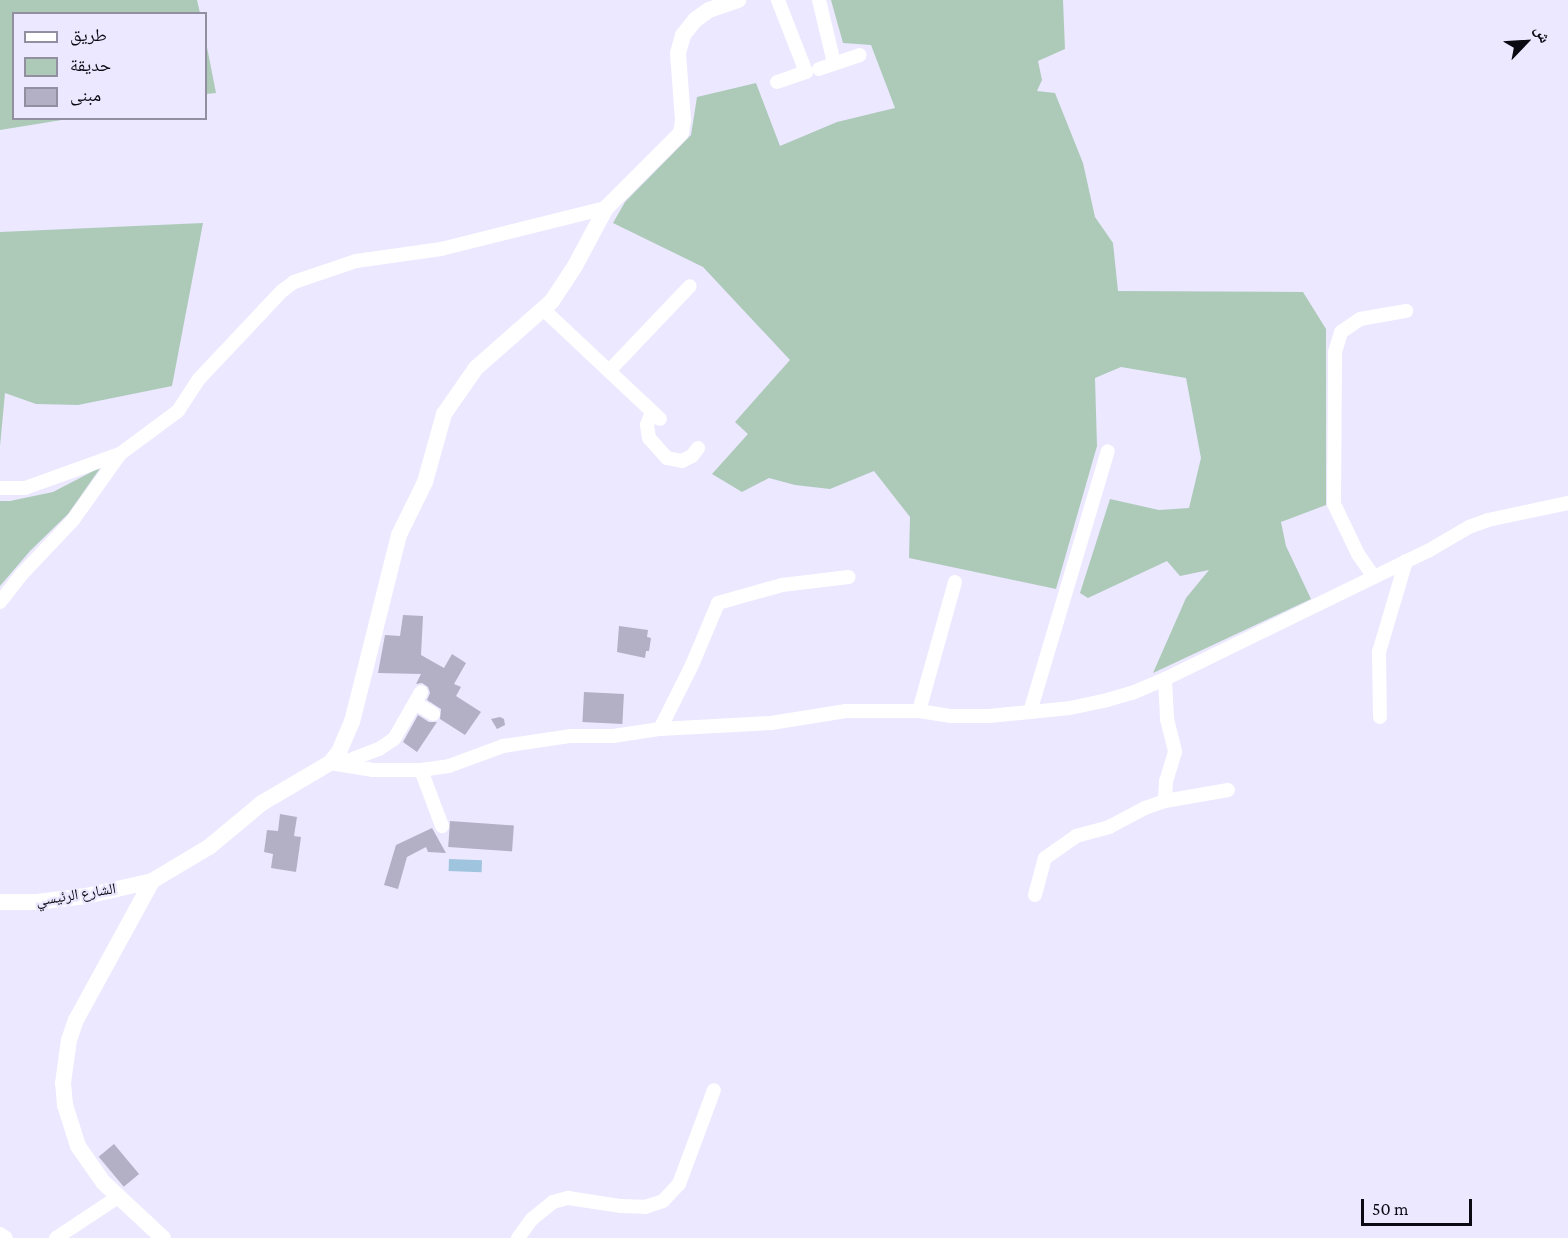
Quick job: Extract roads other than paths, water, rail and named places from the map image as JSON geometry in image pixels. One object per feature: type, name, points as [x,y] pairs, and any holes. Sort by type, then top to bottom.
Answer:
[{"type":"street","points":[[335,764],[351,722],[399,535],[425,482],[444,414],[476,368],[544,310],[575,266],[606,208],[681,133],[683,120],[678,53],[683,35],[695,20],[709,10],[738,0]]},
{"type":"street","points":[[777,82],[806,72],[778,0]]},
{"type":"street","points":[[819,0],[834,63]]},
{"type":"street","points":[[819,69],[860,54]]},
{"type":"street","points":[[0,488],[25,488],[120,454],[178,411],[205,373],[282,291],[294,282],[356,261],[441,249],[606,208]]},
{"type":"street","points":[[609,371],[690,286]]},
{"type":"street","points":[[544,310],[656,416],[647,425],[649,438],[667,458],[682,461],[692,456],[698,448]]},
{"type":"street","points":[[1374,577],[1358,554],[1334,504],[1335,352],[1341,332],[1360,319],[1406,311]]},
{"type":"street","points":[[1030,712],[1108,451]]},
{"type":"street","points":[[0,602],[22,574],[73,520],[120,454]]},
{"type":"street","points":[[335,764],[373,770],[421,770],[449,766],[503,746],[527,741],[571,736],[613,736],[660,729],[771,723],[846,711],[919,711],[950,716],[1070,708],[1132,693],[1165,679],[1488,520],[1568,503]]},
{"type":"street","points":[[1380,717],[1379,652],[1406,561]]},
{"type":"street","points":[[660,729],[692,665],[718,603],[782,585],[849,577]]},
{"type":"street","points":[[919,711],[955,582]]},
{"type":"street","points":[[1165,679],[1167,719],[1174,752],[1166,781],[1165,801]]},
{"type":"street","points":[[163,1238],[118,1197],[89,1165],[78,1146],[65,1105],[65,1061],[76,1020],[152,881],[209,847],[262,803],[335,764],[379,749],[394,739],[418,698],[433,714]]},
{"type":"street","points":[[421,770],[442,826]]},
{"type":"street","points":[[1035,895],[1045,858],[1076,836],[1109,827],[1145,808],[1165,801],[1228,789]]},
{"type":"street","name":"الشارع الرئيسي","points":[[0,902],[37,902],[86,896],[152,881]]},
{"type":"street","points":[[518,1238],[532,1219],[553,1202],[568,1198],[645,1207],[663,1201],[679,1184],[714,1090]]},
{"type":"street","points":[[56,1238],[118,1197]]},
{"type":"street","points":[[0,1234],[6,1238]]},
{"type":"water","points":[[449,859],[482,860],[482,872],[449,871]]}]
